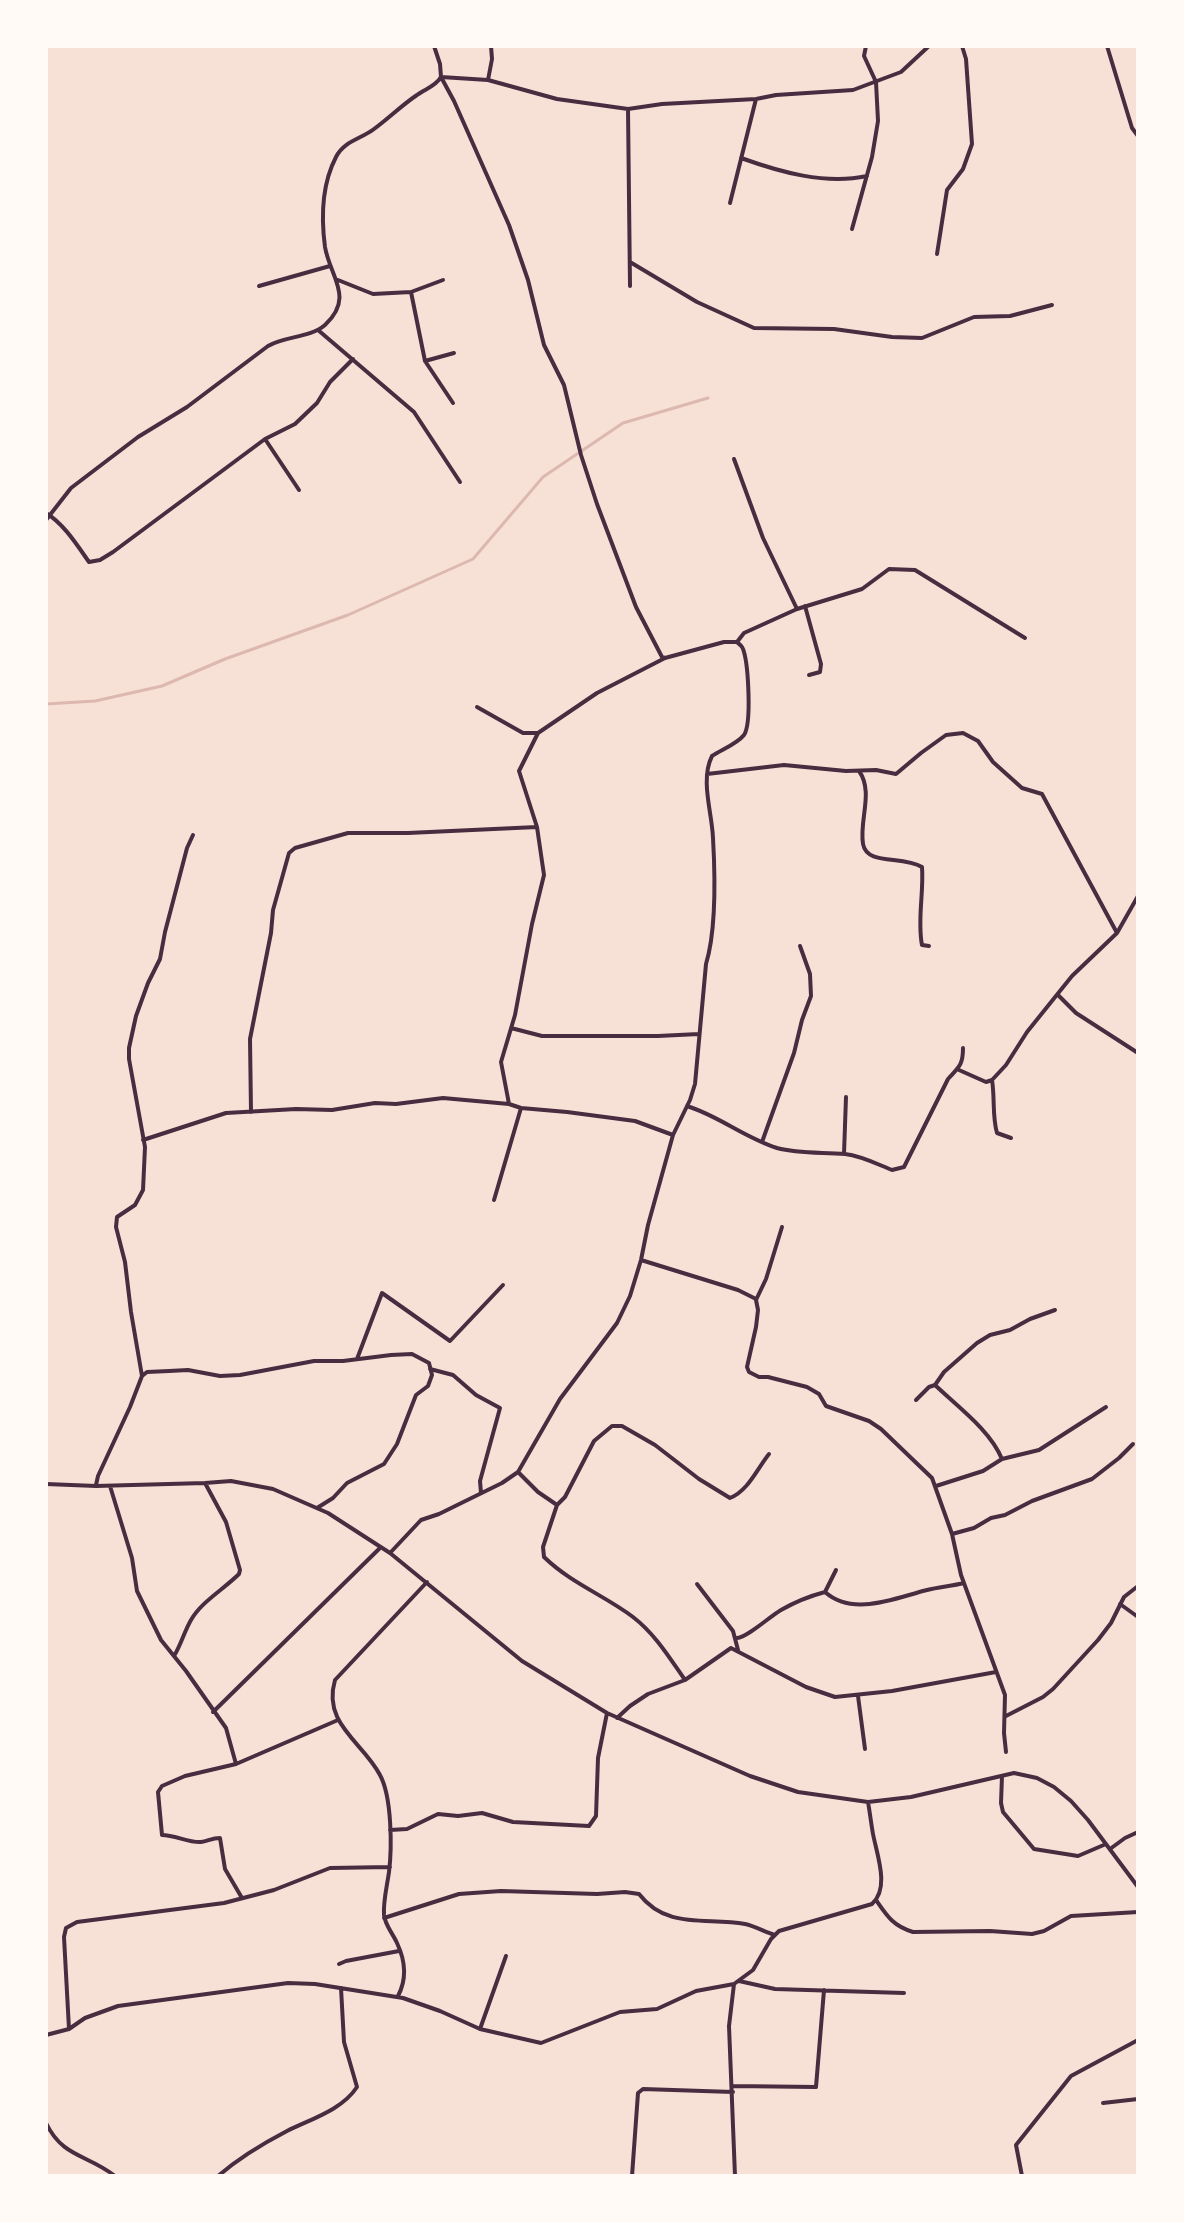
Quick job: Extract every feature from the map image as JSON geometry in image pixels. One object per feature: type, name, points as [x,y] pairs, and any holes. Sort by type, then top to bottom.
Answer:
[{"type":"street","points":[[434,46],[441,77],[509,225],[528,280],[544,345],[564,385],[597,504],[636,607],[665,658]]},
{"type":"street","points":[[488,80],[491,46]]},
{"type":"street","points":[[852,229],[878,121],[876,82],[864,56],[866,46]]},
{"type":"street","points":[[441,77],[488,80],[557,99],[628,109],[853,90],[901,72],[929,46]]},
{"type":"street","points":[[937,254],[947,190],[963,169],[972,144],[966,59],[962,46]]},
{"type":"street","points":[[1107,46],[1132,128],[1138,136]]},
{"type":"street","points":[[353,359],[330,382],[317,403],[295,424],[265,439],[100,560],[89,562],[68,534],[48,516],[71,488],[268,346],[279,339],[318,330],[326,324],[339,300],[338,280],[325,247],[323,214],[327,180],[338,153],[371,132],[441,77]]},
{"type":"street","points":[[730,203],[756,99]]},
{"type":"street","points":[[628,109],[630,286]]},
{"type":"street","points":[[741,158],[793,175],[867,176]]},
{"type":"street","points":[[630,262],[697,302],[754,328],[834,329],[922,338],[974,317],[1010,316],[1052,305]]},
{"type":"street","points":[[259,286],[330,266]]},
{"type":"street","points":[[338,280],[373,294],[411,292],[443,280]]},
{"type":"street","points":[[411,292],[425,361],[453,403]]},
{"type":"street","points":[[318,330],[414,412],[460,482]]},
{"type":"street","points":[[425,361],[454,353]]},
{"type":"street","points":[[265,439],[299,490]]},
{"type":"street","points":[[734,459],[763,538],[797,609]]},
{"type":"street","points":[[737,642],[744,633],[797,609],[862,589],[889,569],[915,570],[1025,638]]},
{"type":"street","points":[[805,606],[821,664],[820,672],[809,675]]},
{"type":"street","points":[[390,1553],[421,1520],[502,1483],[518,1472],[560,1399],[617,1323],[630,1296],[673,1135],[695,1084],[712,929],[713,838],[707,774],[712,756],[742,737],[747,730],[749,717],[746,659],[743,647],[737,642],[724,642],[665,658],[597,693],[538,733],[519,771],[537,827],[544,875],[501,1062],[509,1104]]},
{"type":"street","points":[[477,707],[523,733],[538,733]]},
{"type":"street","points":[[707,774],[784,765],[896,774],[946,735],[963,733],[978,741],[993,762],[1022,788],[1042,794],[1117,933]]},
{"type":"street","points":[[859,771],[866,788],[864,848],[868,856],[874,858],[903,860],[922,867],[919,933],[922,945],[929,946]]},
{"type":"street","points":[[251,1112],[250,1039],[273,910],[289,853],[295,848],[348,833],[537,827]]},
{"type":"street","points":[[142,1376],[125,1262],[116,1227],[117,1217],[135,1205],[143,1190],[143,1140],[129,1048],[136,1016],[160,959],[187,848],[193,835]]},
{"type":"street","points":[[959,1070],[986,1082],[992,1080],[1072,976],[1117,933],[1138,896]]},
{"type":"street","points":[[762,1142],[811,996],[810,974],[800,946]]},
{"type":"street","points":[[1058,995],[1076,1013],[1138,1053]]},
{"type":"street","points":[[511,1028],[542,1036],[699,1034]]},
{"type":"street","points":[[687,1106],[762,1142],[796,1152],[857,1156],[892,1170],[904,1167],[948,1079],[959,1070],[963,1048]]},
{"type":"street","points":[[992,1080],[994,1124],[997,1133],[1011,1138]]},
{"type":"street","points":[[844,1154],[846,1097]]},
{"type":"street","points":[[143,1140],[226,1113],[348,1109],[375,1103],[396,1104],[443,1098],[635,1121],[673,1135]]},
{"type":"street","points":[[494,1200],[521,1108]]},
{"type":"street","points":[[756,1300],[782,1227]]},
{"type":"street","points":[[641,1260],[753,1296],[758,1310],[747,1361],[749,1372],[807,1387],[819,1394],[826,1406],[869,1421],[932,1478],[952,1534],[956,1560],[1005,1695],[1006,1752]]},
{"type":"street","points":[[357,1359],[382,1293],[450,1341],[503,1285]]},
{"type":"street","points":[[916,1400],[977,1343],[1055,1310]]},
{"type":"street","points":[[96,1486],[142,1376],[147,1372],[179,1370],[230,1376],[314,1361],[412,1354],[429,1363],[432,1375],[428,1386],[416,1395],[397,1444],[384,1464],[347,1483],[333,1498],[317,1508]]},
{"type":"street","points":[[430,1369],[453,1375],[476,1395],[500,1408],[480,1481],[481,1493]]},
{"type":"street","points":[[935,1385],[982,1430],[1002,1459]]},
{"type":"street","points":[[936,1486],[983,1471],[1002,1459],[1039,1450],[1106,1407]]},
{"type":"street","points":[[685,1680],[649,1631],[631,1616],[576,1583],[544,1557],[543,1547],[557,1505],[565,1497],[594,1441],[612,1426],[622,1426],[655,1445],[730,1498],[746,1487],[769,1454]]},
{"type":"street","points":[[952,1534],[974,1528],[991,1518],[1092,1479],[1133,1444]]},
{"type":"street","points":[[518,1472],[557,1505]]},
{"type":"street","points":[[46,1484],[96,1486],[231,1481],[273,1489],[328,1513],[381,1547],[522,1661],[617,1718],[771,1784],[798,1792],[868,1802],[911,1797],[1014,1773],[1037,1778],[1054,1787],[1079,1811],[1138,1887]]},
{"type":"street","points":[[174,1656],[191,1619],[240,1570],[226,1522],[205,1483]]},
{"type":"street","points":[[109,1485],[132,1558],[137,1591],[161,1640],[226,1728],[236,1764]]},
{"type":"street","points":[[213,1712],[381,1547]]},
{"type":"street","points":[[737,1638],[745,1637],[782,1609],[825,1592],[836,1570]]},
{"type":"street","points":[[397,1997],[404,1975],[400,1951],[384,1918],[390,1867],[386,1789],[383,1778],[338,1720],[332,1696],[335,1680],[427,1582]]},
{"type":"street","points":[[825,1592],[834,1600],[847,1604],[874,1604],[964,1583]]},
{"type":"street","points":[[697,1584],[737,1638],[738,1650]]},
{"type":"street","points":[[1006,1716],[1053,1689],[1098,1640],[1124,1597],[1138,1586]]},
{"type":"street","points":[[1120,1604],[1138,1617]]},
{"type":"street","points":[[617,1718],[648,1694],[685,1680],[731,1648],[819,1693],[835,1697],[858,1696],[996,1672]]},
{"type":"street","points":[[858,1696],[865,1749]]},
{"type":"street","points":[[390,1830],[407,1829],[438,1814],[458,1816],[482,1813],[513,1822],[589,1826],[596,1816],[598,1758],[607,1713]]},
{"type":"street","points":[[242,1898],[225,1869],[220,1838],[199,1843],[162,1835],[158,1792],[162,1786],[185,1776],[236,1764],[338,1720]]},
{"type":"street","points":[[1002,1776],[1003,1812],[1034,1849],[1078,1856],[1138,1832]]},
{"type":"street","points":[[735,2176],[729,2026],[737,1983],[753,1970],[775,1935],[786,1928],[866,1906],[876,1900],[881,1881],[868,1802]]},
{"type":"street","points":[[69,2029],[64,1937],[66,1928],[77,1922],[224,1903],[274,1890],[330,1868],[390,1867]]},
{"type":"street","points":[[384,1918],[459,1894],[501,1891],[625,1892],[639,1894],[649,1907],[675,1917],[698,1923],[746,1924],[775,1935]]},
{"type":"street","points":[[876,1900],[890,1922],[913,1932],[1032,1934],[1071,1916],[1138,1912]]},
{"type":"street","points":[[339,1964],[400,1951]]},
{"type":"street","points":[[480,2029],[506,1956]]},
{"type":"street","points":[[46,2035],[69,2029],[85,2018],[133,2003],[288,1983],[397,1997],[440,2011],[480,2029],[545,2043],[620,2012],[657,2009],[696,1991],[737,1983],[775,1989],[904,1993]]},
{"type":"street","points":[[218,2176],[251,2151],[330,2110],[352,2095],[357,2087],[344,2042],[341,1988]]},
{"type":"street","points":[[632,2176],[640,2090],[816,2087],[824,1990]]},
{"type":"street","points":[[1022,2176],[1016,2145],[1063,2085],[1078,2071],[1138,2040]]},
{"type":"street","points":[[1103,2103],[1138,2099]]},
{"type":"street","points":[[46,2123],[66,2150],[100,2164],[115,2176]]},
{"type":"waterway","points":[[46,704],[95,701],[162,686],[225,659],[348,615],[473,559],[543,477],[623,423],[708,398]]}]
